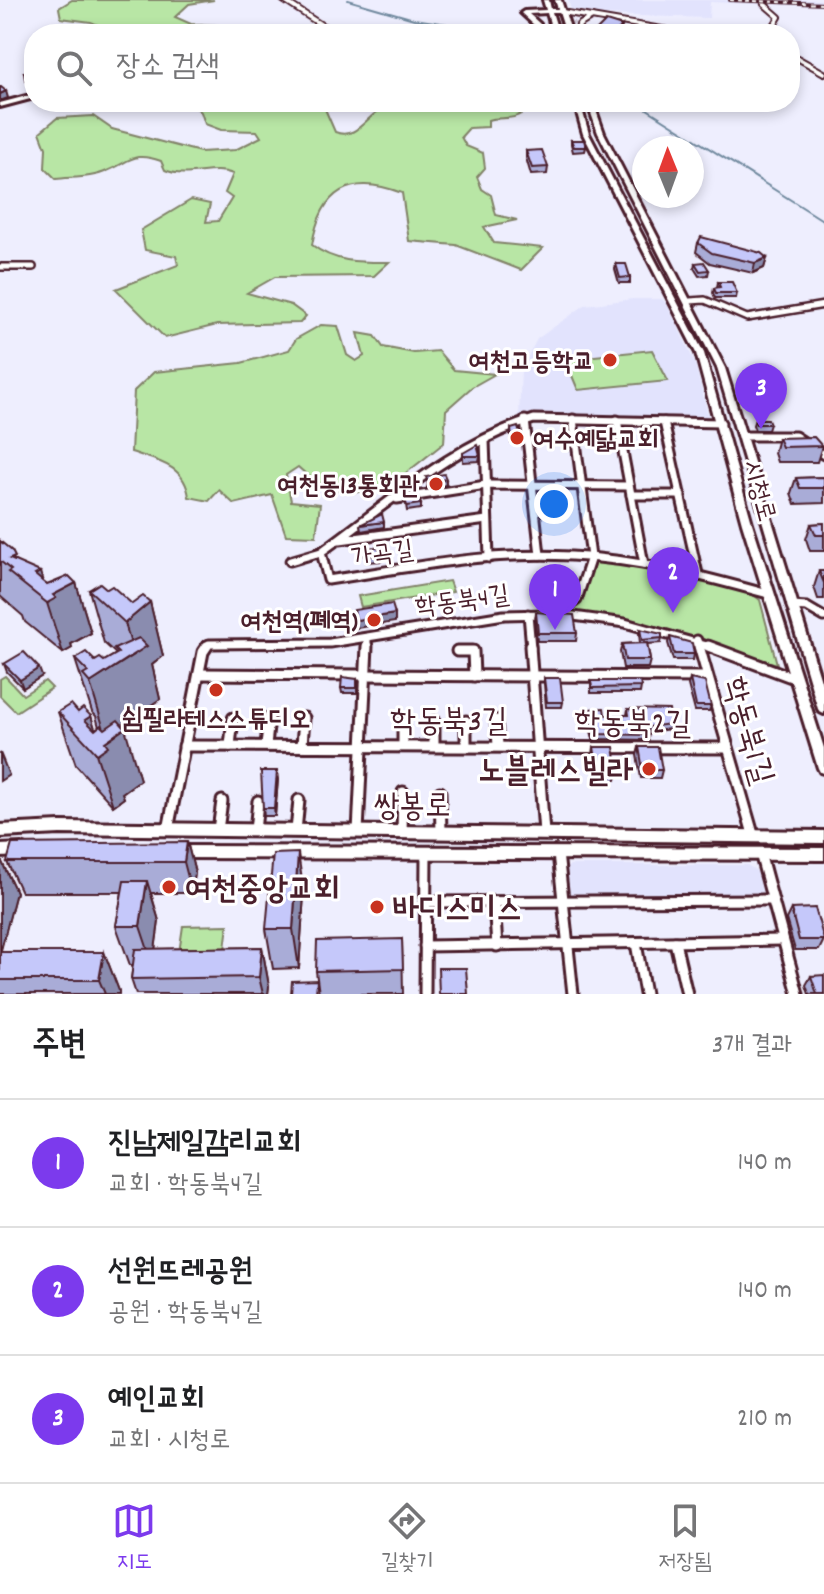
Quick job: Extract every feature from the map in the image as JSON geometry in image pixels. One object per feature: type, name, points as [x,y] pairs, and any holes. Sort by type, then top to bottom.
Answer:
[{"type":"street","points":[[283,0],[291,1],[316,24]]},
{"type":"street","points":[[546,0],[553,24]]},
{"type":"street","points":[[558,0],[566,24]]},
{"type":"street","points":[[764,4],[779,17],[775,24]]},
{"type":"street","points":[[537,24],[524,14],[561,11],[633,24]]},
{"type":"street","points":[[575,22],[585,16]]},
{"type":"street","points":[[581,24],[592,17]]},
{"type":"street","points":[[800,60],[824,73]]},
{"type":"street","points":[[0,105],[24,99]]},
{"type":"street","name":"시청로","points":[[580,112],[586,134],[700,353],[768,594],[824,768]]},
{"type":"street","name":"시청로","points":[[594,112],[601,133],[690,301],[721,368],[824,709]]},
{"type":"street","points":[[0,267],[33,267]]},
{"type":"street","points":[[675,302],[705,300],[747,318],[824,305]]},
{"type":"street","points":[[556,614],[577,600],[591,557],[573,419]]},
{"type":"street","points":[[525,420],[540,555]]},
{"type":"street","name":"가곡길","points":[[721,423],[525,420],[485,440],[321,552],[328,580],[489,558],[540,555],[591,557],[644,564],[698,574],[768,594]]},
{"type":"street","points":[[617,420],[644,564]]},
{"type":"street","points":[[664,422],[698,574]]},
{"type":"street","points":[[743,436],[795,436],[824,455]]},
{"type":"street","points":[[485,440],[489,558]]},
{"type":"street","name":"가곡길","points":[[393,500],[486,485],[629,486]]},
{"type":"street","points":[[631,495],[681,495]]},
{"type":"street","name":"가곡길","points":[[338,540],[487,520]]},
{"type":"street","points":[[747,523],[767,523]]},
{"type":"street","points":[[290,561],[321,552]]},
{"type":"street","points":[[791,606],[807,607],[824,617]]},
{"type":"street","name":"학동북4길","points":[[164,852],[204,650],[216,642],[330,643],[528,614],[556,614],[618,621],[697,640],[794,678]]},
{"type":"street","name":"학동북2길","points":[[528,614],[544,833]]},
{"type":"street","name":"학동북3길","points":[[358,832],[367,638]]},
{"type":"street","name":"학동북1길","points":[[697,640],[753,834]]},
{"type":"street","points":[[457,651],[473,651],[474,676]]},
{"type":"street","points":[[199,674],[365,675]]},
{"type":"street","name":"학동북3길","points":[[365,675],[532,676]]},
{"type":"street","name":"학동북2길","points":[[532,676],[707,677]]},
{"type":"street","points":[[230,746],[233,718]]},
{"type":"street","points":[[266,745],[269,718]]},
{"type":"street","points":[[302,745],[304,718]]},
{"type":"street","points":[[496,720],[498,745]]},
{"type":"street","points":[[403,721],[403,745]]},
{"type":"street","points":[[434,721],[434,745]]},
{"type":"street","points":[[466,721],[466,745]]},
{"type":"street","points":[[184,746],[362,745]]},
{"type":"street","name":"학동북3길","points":[[362,745],[537,745]]},
{"type":"street","name":"학동북2길","points":[[537,745],[728,748]]},
{"type":"street","points":[[402,832],[403,792]]},
{"type":"street","points":[[440,792],[441,832]]},
{"type":"street","points":[[296,831],[299,800]]},
{"type":"street","points":[[218,830],[222,801]]},
{"type":"street","points":[[255,831],[258,801]]},
{"type":"street","name":"쌍봉로","points":[[0,829],[824,837]]},
{"type":"street","points":[[0,851],[36,850]]},
{"type":"street","name":"쌍봉로","points":[[164,852],[824,854]]},
{"type":"street","points":[[425,994],[426,852]]},
{"type":"street","points":[[558,852],[573,994]]},
{"type":"street","points":[[760,852],[798,994]]},
{"type":"street","points":[[425,902],[772,900]]},
{"type":"street","points":[[494,903],[497,946]]},
{"type":"street","points":[[425,946],[783,940]]},
{"type":"street","points":[[675,942],[687,994]]},
{"type":"street","points":[[636,943],[645,994]]},
{"type":"shaded area","points":[[568,0],[824,0],[824,6],[710,2],[709,18],[603,15],[600,18],[572,13]]},
{"type":"shaded area","name":"여천고등학교","points":[[662,299],[667,304],[695,363],[709,419],[519,417],[521,370],[537,339],[585,305]]},
{"type":"shaded area","points":[[570,865],[747,865],[757,871],[763,895],[568,896],[564,870]]},
{"type":"green space","points":[[72,0],[214,0],[189,4],[175,17],[191,24],[96,24],[61,18],[59,8]]},
{"type":"green space","points":[[201,112],[326,112],[335,132],[343,134],[357,129],[377,112],[519,112],[521,114],[513,117],[488,120],[488,127],[469,128],[461,137],[466,146],[483,153],[485,168],[477,177],[482,189],[491,195],[496,215],[517,220],[484,227],[494,243],[543,248],[521,270],[456,245],[409,241],[402,193],[384,187],[353,186],[331,199],[316,226],[312,245],[339,258],[389,262],[374,276],[275,277],[247,293],[291,305],[306,316],[300,323],[217,325],[165,338],[116,289],[178,265],[176,256],[145,250],[141,230],[191,200],[210,204],[206,222],[218,221],[232,198],[225,193],[233,174],[216,171],[174,173],[165,170],[161,161],[138,157],[95,175],[56,179],[45,168],[46,148],[40,132],[57,118],[93,116],[112,129],[200,152],[235,150],[261,137],[257,131],[221,130],[205,124]]},
{"type":"green space","points":[[321,325],[338,326],[347,355],[356,361],[364,356],[358,333],[375,336],[383,347],[414,353],[438,351],[454,370],[495,374],[472,387],[446,410],[444,443],[385,486],[367,491],[345,491],[324,485],[298,467],[286,475],[291,501],[320,504],[316,536],[286,535],[272,495],[234,504],[219,490],[209,501],[189,497],[176,471],[131,452],[134,391],[154,372],[241,363],[289,350],[296,339]]},
{"type":"green space","points":[[652,350],[668,381],[578,390],[565,359]]},
{"type":"green space","points":[[594,561],[686,575],[751,593],[760,600],[777,664],[629,619],[565,612],[580,602]]},
{"type":"green space","points":[[449,581],[453,592],[361,607],[358,596]]},
{"type":"green space","points":[[5,676],[23,695],[45,681],[52,688],[16,712],[0,696],[0,679]]},
{"type":"green space","points":[[228,925],[223,965],[177,966],[183,926]]},
{"type":"building","points":[[571,140],[584,140],[586,147],[574,147]]},
{"type":"building","points":[[542,150],[548,167],[532,168],[526,151]]},
{"type":"building","points":[[701,237],[761,253],[767,258],[755,263],[712,253],[698,243]]},
{"type":"building","points":[[704,262],[709,270],[700,271],[695,263]]},
{"type":"building","points":[[616,264],[626,264],[630,277],[620,278]]},
{"type":"building","points":[[718,282],[732,282],[737,293],[716,293],[714,288],[720,287]]},
{"type":"building","points":[[755,419],[768,419],[770,424],[756,424]]},
{"type":"building","points":[[518,427],[521,438],[512,438],[511,429]]},
{"type":"building","points":[[814,437],[822,446],[782,447],[778,438]]},
{"type":"building","points":[[477,445],[480,456],[463,456],[463,453]]},
{"type":"building","points":[[444,474],[446,479],[428,482],[426,477]]},
{"type":"building","points":[[824,477],[824,488],[800,488],[796,478]]},
{"type":"building","points":[[418,497],[421,504],[407,506],[405,499]]},
{"type":"building","points":[[382,514],[384,522],[360,525]]},
{"type":"building","points":[[824,523],[824,535],[816,535],[811,524]]},
{"type":"building","points":[[0,541],[12,551],[15,557],[10,559],[40,572],[35,575],[47,585],[69,576],[76,583],[53,595],[56,598],[47,603],[8,572],[11,570],[0,561]]},
{"type":"building","points":[[379,547],[380,555],[365,557],[364,548]]},
{"type":"building","points":[[100,583],[107,589],[112,586],[132,604],[143,596],[150,602],[125,623],[89,590]]},
{"type":"building","points":[[392,604],[395,614],[356,620],[354,610]]},
{"type":"building","points":[[536,612],[574,615],[577,633],[538,633]]},
{"type":"building","points":[[640,629],[662,634],[662,638],[642,640]]},
{"type":"building","points":[[670,637],[692,643],[694,654],[674,654]]},
{"type":"building","points":[[139,638],[147,646],[90,683],[83,675],[88,672],[75,659],[86,652],[95,661],[100,658],[104,661],[118,653],[114,649]]},
{"type":"building","points":[[647,643],[650,660],[625,660],[622,644]]},
{"type":"building","points":[[24,652],[39,668],[20,680],[4,664]]},
{"type":"building","points":[[342,677],[357,679],[357,688],[341,688]]},
{"type":"building","points":[[544,678],[560,678],[563,702],[547,702]]},
{"type":"building","points":[[690,679],[705,682],[711,706],[696,706]]},
{"type":"building","points":[[591,681],[640,681],[641,687],[592,688]]},
{"type":"building","points":[[71,704],[78,712],[83,708],[91,716],[85,720],[95,730],[101,725],[105,729],[118,720],[125,728],[105,742],[108,746],[97,754],[58,712]]},
{"type":"building","points":[[604,708],[605,715],[629,715],[628,709],[669,710],[671,724],[648,727],[649,735],[594,734],[588,709]]},
{"type":"building","points":[[594,747],[614,747],[618,772],[598,772]]},
{"type":"building","name":"노블레스빌라","points":[[639,747],[658,747],[662,770],[643,770]]},
{"type":"building","points":[[261,771],[277,771],[274,808],[263,808]]},
{"type":"building","points":[[187,842],[184,862],[7,862],[12,844]]},
{"type":"building","points":[[298,853],[293,929],[266,929],[273,854]]},
{"type":"building","points":[[124,881],[147,881],[140,926],[116,926]]},
{"type":"building","points":[[815,908],[824,940],[799,940],[791,909]]},
{"type":"building","points":[[402,939],[403,969],[316,971],[317,941]]},
{"type":"building","points":[[262,947],[259,977],[131,979],[135,949]]},
{"type":"building","points":[[0,952],[104,952],[99,980],[0,980]]},
{"type":"building","points":[[438,968],[466,968],[468,994],[439,994]]},
{"type":"building","points":[[824,975],[824,994],[817,994],[811,976]]},
{"type":"building","points":[[317,980],[316,994],[291,994],[292,981]]},
{"type":"waterway","points":[[348,0],[414,19],[447,24]]},
{"type":"waterway","points":[[652,112],[824,221]]},
{"type":"tunnel","points":[[571,24],[575,22]]},
{"type":"railway","points":[[730,0],[824,4]]},
{"type":"place","name":"여천고등학교","points":[[610,360]]},
{"type":"place","name":"예인교회","points":[[761,429]]},
{"type":"place","name":"여수예닮교회","points":[[517,438]]},
{"type":"place","name":"여천동13통회관","points":[[436,484]]},
{"type":"place","name":"선원뜨레공원","points":[[673,613]]},
{"type":"place","name":"여천역(폐역)","points":[[374,620]]},
{"type":"place","name":"진남제일감리교회","points":[[555,630]]},
{"type":"place","name":"쉼필라테스스튜디오","points":[[216,690]]},
{"type":"place","name":"노블레스빌라","points":[[649,769]]},
{"type":"place","name":"여천중앙교회","points":[[169,887]]},
{"type":"place","name":"바디스미스","points":[[377,907]]}]
